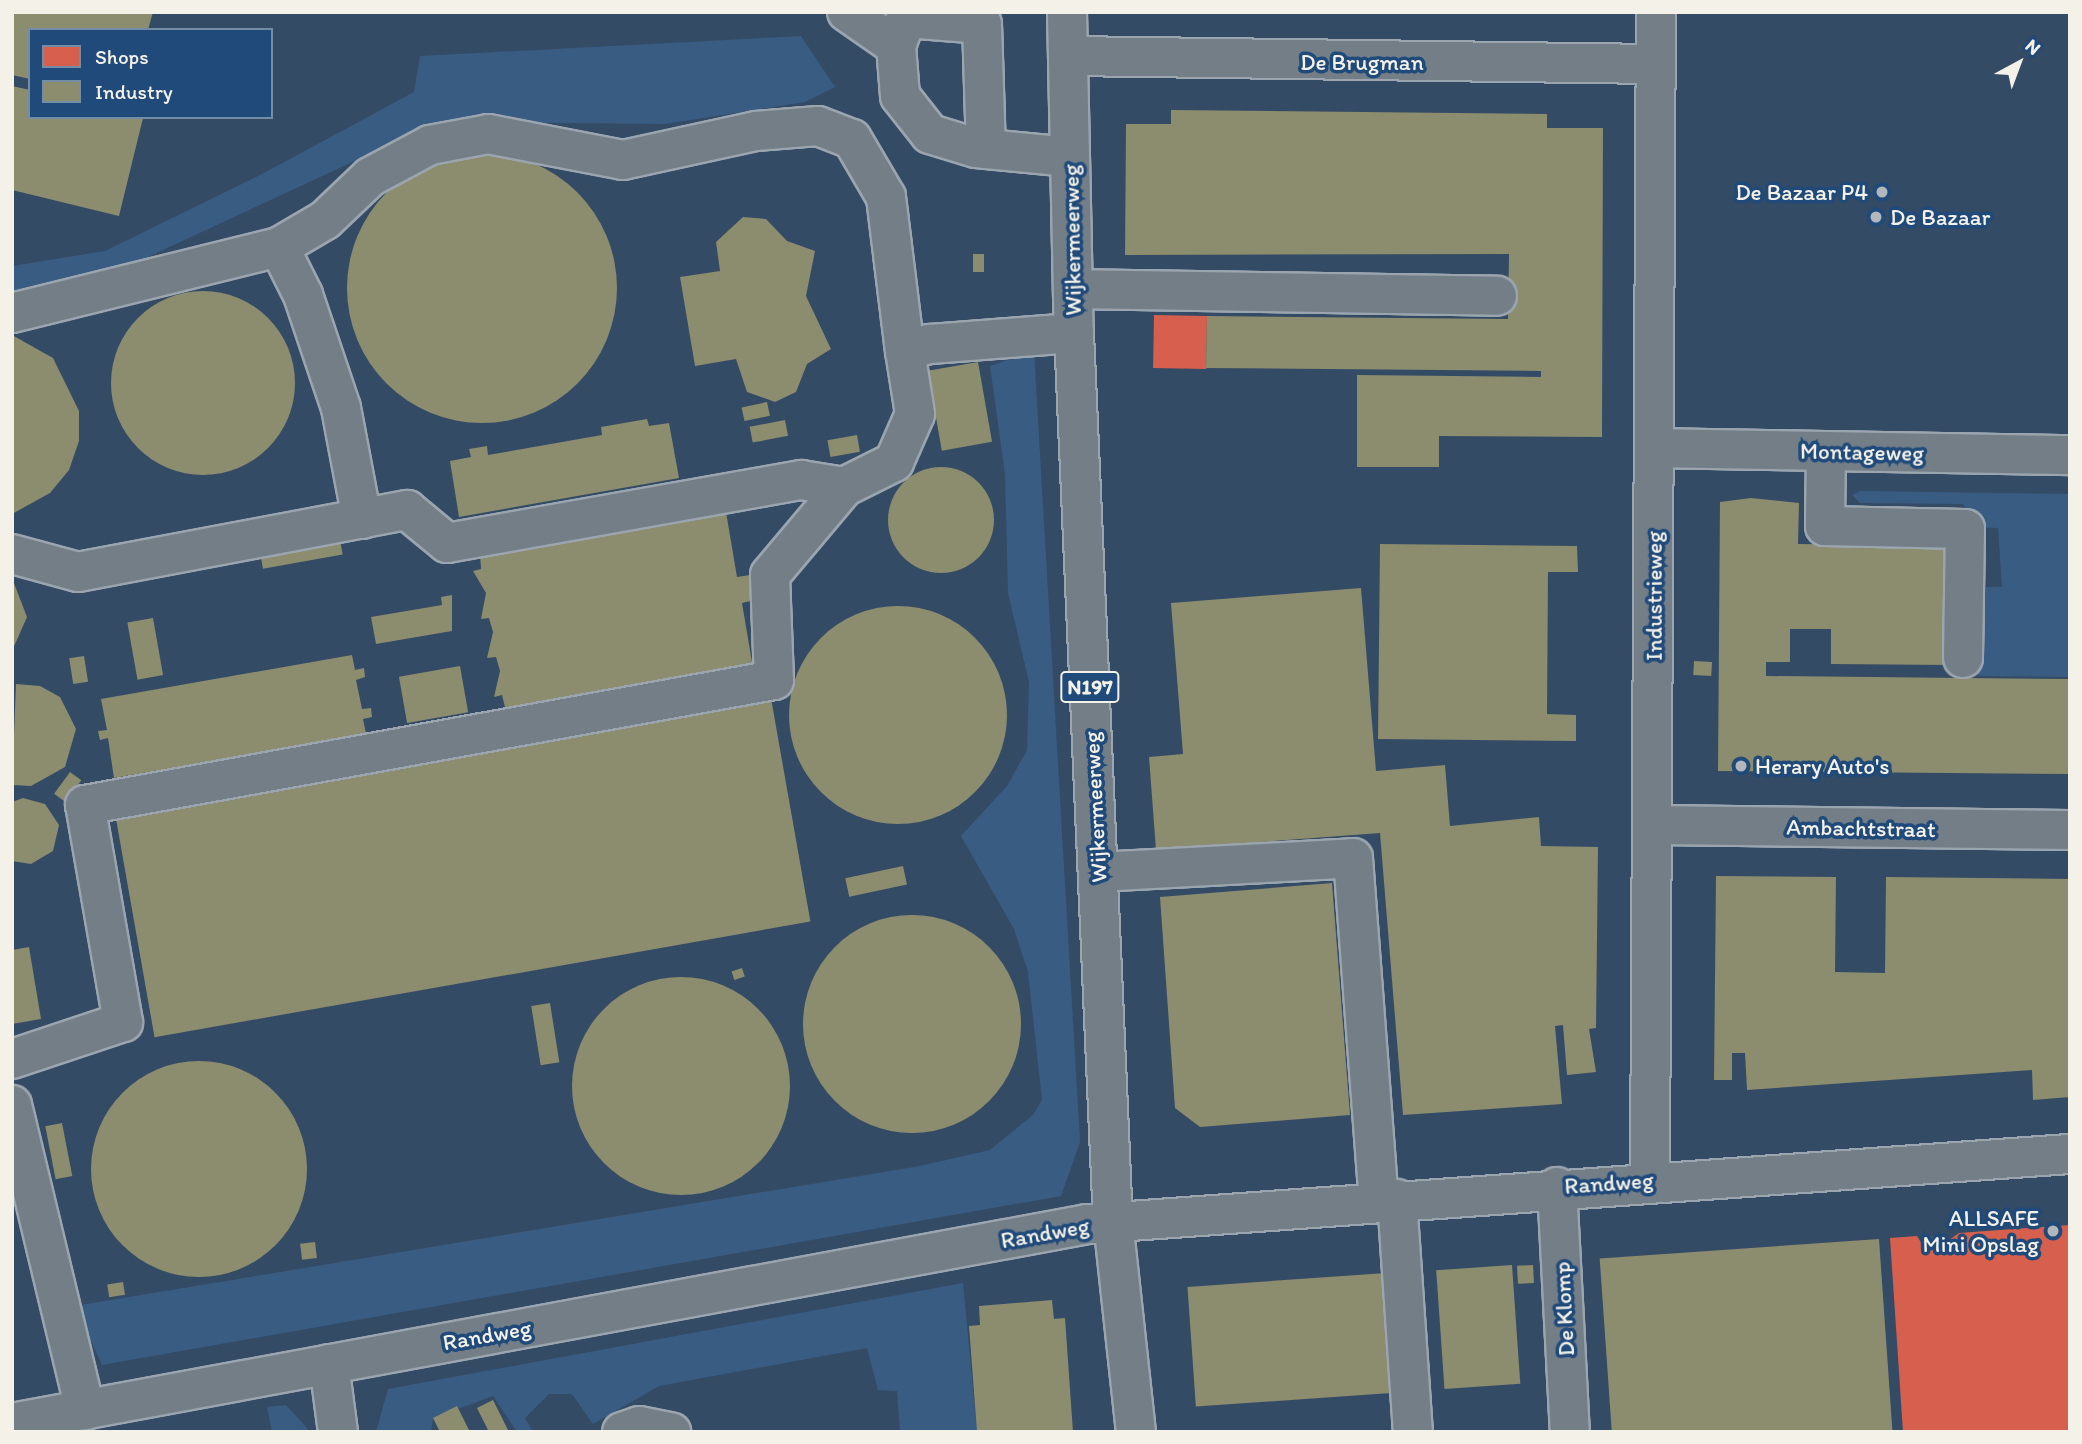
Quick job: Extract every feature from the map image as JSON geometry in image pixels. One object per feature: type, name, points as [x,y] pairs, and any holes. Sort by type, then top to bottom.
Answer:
[{"type":"street","points":[[847,12],[896,46]]},
{"type":"street","name":"Wijkermeerweg","points":[[1067,12],[1074,333],[1113,1221],[1136,1432]]},
{"type":"street","name":"Industrieweg","points":[[1650,1180],[1656,12]]},
{"type":"street","points":[[986,149],[982,23],[906,18],[896,46],[900,96],[930,134],[986,149],[1070,158]]},
{"type":"street","name":"De Brugman","points":[[1068,57],[1656,64]]},
{"type":"street","points":[[12,313],[279,247],[325,220],[370,177],[430,145],[488,134],[623,160],[756,131],[818,127],[852,139],[886,197],[915,414],[894,462],[845,487],[770,575],[774,680],[85,805],[123,1022],[12,1059]]},
{"type":"street","points":[[279,247],[303,295],[341,408],[362,519]]},
{"type":"street","points":[[1073,289],[1497,296]]},
{"type":"street","points":[[905,351],[930,344],[1074,333]]},
{"type":"street","name":"Montageweg","points":[[1655,448],[2070,455]]},
{"type":"street","points":[[1826,451],[1825,526],[1965,529],[1963,658]]},
{"type":"street","points":[[12,554],[78,572],[407,510],[447,543],[801,480],[845,487]]},
{"type":"street","name":"Ambachtstraat","points":[[1653,825],[2070,830]]},
{"type":"street","points":[[1098,872],[1353,858],[1413,1432]]},
{"type":"street","points":[[12,1105],[85,1410]]},
{"type":"street","name":"Randweg","points":[[27,1425],[85,1410],[329,1364],[1113,1221],[1558,1186],[2070,1154]]},
{"type":"street","name":"De Klomp","points":[[1558,1186],[1570,1432]]},
{"type":"street","points":[[329,1364],[338,1432]]},
{"type":"street","points":[[622,1432],[639,1426],[671,1432]]},
{"type":"shaded area","points":[[801,36],[835,87],[805,102],[665,124],[438,122],[75,291],[12,301],[12,266],[105,251],[264,173],[414,92],[420,56]]},
{"type":"shaded area","points":[[1034,351],[1080,1142],[1061,1196],[102,1365],[75,1306],[920,1166],[990,1150],[1033,1115],[1042,1100],[1028,972],[1014,929],[961,836],[1007,786],[1027,750],[1029,682],[1008,593],[1005,474],[990,366]]},
{"type":"shaded area","points":[[1860,491],[2070,494],[2070,677],[1978,676],[1975,587],[2002,587],[1998,528],[1975,527],[1963,504],[1860,503],[1852,495]]},
{"type":"shaded area","points":[[963,1283],[977,1432],[900,1432],[897,1391],[878,1390],[867,1348],[659,1386],[593,1424],[572,1394],[549,1394],[525,1418],[533,1432],[517,1432],[493,1396],[433,1418],[431,1432],[376,1432],[388,1389]]},
{"type":"shaded area","points":[[286,1405],[307,1428],[307,1432],[272,1432],[267,1407]]},
{"type":"building: Shops","points":[[1154,315],[1207,316],[1206,369],[1153,368]]},
{"type":"building: Shops","points":[[2070,1225],[2070,1432],[1903,1432],[1890,1238],[1917,1236],[1922,1244],[1936,1234],[1946,1242],[1959,1233]]},
{"type":"building: Industry","points":[[12,12],[153,12],[149,28],[28,28],[28,79],[12,75]]},
{"type":"building: Industry","points":[[12,86],[28,90],[28,119],[143,119],[119,216],[12,190]]},
{"type":"building: Industry","points":[[1171,110],[1547,114],[1547,128],[1603,128],[1602,437],[1439,436],[1439,467],[1357,467],[1357,375],[1541,377],[1541,371],[1206,368],[1207,316],[1508,319],[1509,254],[1125,255],[1126,124],[1171,124]]},
{"type":"building: Industry","points":[[469,153],[495,153],[534,163],[557,175],[578,192],[595,213],[607,236],[615,262],[615,314],[607,340],[595,363],[578,384],[557,401],[521,418],[495,423],[469,423],[443,418],[418,407],[396,393],[377,374],[352,327],[347,301],[347,275],[352,249],[363,224],[377,202],[396,183],[443,158]]},
{"type":"building: Industry","points":[[743,217],[766,219],[787,241],[815,251],[806,296],[831,349],[807,364],[796,392],[775,402],[747,392],[736,359],[695,366],[680,277],[720,271],[716,242]]},
{"type":"building: Industry","points":[[973,254],[984,254],[984,272],[973,272]]},
{"type":"building: Industry","points":[[203,291],[238,298],[254,306],[268,318],[280,332],[288,348],[295,383],[288,418],[280,434],[268,448],[254,460],[238,468],[203,475],[168,468],[152,460],[138,448],[126,434],[118,418],[111,383],[118,348],[126,332],[138,318],[152,306],[168,298]]},
{"type":"building: Industry","points":[[12,335],[53,358],[79,411],[79,441],[69,470],[50,493],[12,514]]},
{"type":"building: Industry","points":[[978,362],[992,442],[942,451],[928,371]]},
{"type":"building: Industry","points":[[767,402],[770,416],[744,421],[742,407]]},
{"type":"building: Industry","points":[[647,419],[649,426],[669,423],[679,478],[459,517],[450,461],[471,457],[469,449],[487,446],[488,455],[602,435],[601,427]]},
{"type":"building: Industry","points":[[785,420],[788,436],[753,443],[750,427]]},
{"type":"building: Industry","points":[[857,435],[860,452],[830,457],[827,440]]},
{"type":"building: Industry","points":[[941,467],[961,471],[978,483],[990,500],[994,520],[990,540],[978,557],[961,569],[941,573],[921,569],[904,557],[892,540],[888,520],[892,500],[904,483],[921,471]]},
{"type":"building: Industry","points":[[1751,498],[1799,503],[1798,544],[1953,546],[1952,665],[1831,664],[1831,629],[1790,629],[1790,662],[1766,662],[1766,676],[2070,679],[2070,774],[1718,771],[1720,502]]},
{"type":"building: Industry","points":[[726,512],[737,577],[750,575],[755,600],[742,603],[753,668],[506,711],[502,695],[494,697],[500,671],[496,657],[487,658],[493,632],[489,618],[481,619],[486,593],[473,571],[481,569],[480,554]]},
{"type":"building: Industry","points":[[338,528],[343,555],[263,569],[258,542]]},
{"type":"building: Industry","points":[[1380,544],[1577,546],[1578,572],[1548,572],[1547,714],[1576,715],[1576,741],[1378,739]]},
{"type":"building: Industry","points":[[12,578],[27,617],[12,651]]},
{"type":"building: Industry","points":[[1361,588],[1376,771],[1445,765],[1450,826],[1539,817],[1541,846],[1598,847],[1596,1028],[1589,1029],[1596,1072],[1567,1075],[1563,1025],[1555,1026],[1562,1104],[1403,1115],[1380,833],[1156,850],[1149,757],[1183,754],[1171,603]]},
{"type":"building: Industry","points":[[452,595],[452,631],[376,644],[371,617],[442,605],[441,597]]},
{"type":"building: Industry","points":[[898,606],[919,608],[940,615],[975,638],[998,673],[1005,694],[1005,736],[998,757],[975,792],[940,815],[919,822],[898,824],[877,822],[856,815],[821,792],[798,757],[791,736],[789,715],[791,694],[798,673],[821,638],[856,615],[877,608]]},
{"type":"building: Industry","points":[[153,618],[163,675],[137,680],[127,623]]},
{"type":"building: Industry","points":[[352,655],[355,670],[364,668],[365,677],[356,680],[362,709],[371,708],[372,717],[363,719],[366,734],[114,778],[108,738],[100,740],[98,731],[107,730],[101,699]]},
{"type":"building: Industry","points":[[84,656],[88,682],[73,684],[69,658]]},
{"type":"building: Industry","points":[[1694,661],[1712,662],[1711,676],[1693,675]]},
{"type":"building: Industry","points":[[460,666],[468,712],[407,723],[399,677]]},
{"type":"building: Industry","points":[[16,684],[40,686],[60,697],[76,729],[65,767],[31,786],[12,785]]},
{"type":"building: Industry","points":[[771,698],[810,922],[155,1037],[115,814]]},
{"type":"building: Industry","points":[[70,772],[81,780],[65,802],[54,794]]},
{"type":"building: Industry","points":[[23,798],[45,804],[59,825],[53,851],[31,864],[12,861],[12,802]]},
{"type":"building: Industry","points":[[903,866],[907,885],[849,897],[845,878]]},
{"type":"building: Industry","points":[[1716,876],[1836,877],[1835,972],[1885,973],[1886,877],[2070,879],[2070,1097],[2033,1100],[2032,1070],[1747,1090],[1745,1053],[1732,1053],[1732,1080],[1714,1080]]},
{"type":"building: Industry","points":[[1332,883],[1350,1115],[1200,1127],[1175,1108],[1160,897]]},
{"type":"building: Industry","points":[[912,915],[933,917],[954,924],[989,947],[1012,982],[1019,1003],[1019,1045],[1012,1066],[989,1101],[954,1124],[933,1131],[912,1133],[891,1131],[870,1124],[835,1101],[812,1066],[805,1045],[803,1024],[805,1003],[812,982],[835,947],[870,924],[891,917]]},
{"type":"building: Industry","points":[[29,947],[41,1019],[12,1024],[12,950]]},
{"type":"building: Industry","points":[[742,968],[745,977],[734,980],[732,971]]},
{"type":"building: Industry","points":[[681,977],[702,979],[723,986],[758,1009],[781,1044],[788,1065],[788,1107],[781,1128],[758,1163],[723,1186],[702,1193],[681,1195],[660,1193],[639,1186],[604,1163],[581,1128],[574,1107],[572,1086],[574,1065],[581,1044],[604,1009],[639,986],[660,979]]},
{"type":"building: Industry","points":[[550,1003],[559,1062],[541,1065],[531,1006]]},
{"type":"building: Industry","points":[[199,1061],[240,1069],[276,1092],[299,1128],[307,1169],[299,1210],[276,1246],[240,1269],[199,1277],[158,1269],[122,1246],[99,1210],[91,1169],[99,1128],[122,1092],[158,1069]]},
{"type":"building: Industry","points":[[62,1123],[72,1176],[56,1179],[45,1126]]},
{"type":"building: Industry","points":[[1879,1239],[1892,1432],[1612,1432],[1600,1259]]},
{"type":"building: Industry","points":[[315,1242],[317,1258],[302,1260],[300,1244]]},
{"type":"building: Industry","points":[[1512,1265],[1520,1384],[1444,1389],[1436,1270]]},
{"type":"building: Industry","points":[[1533,1265],[1534,1283],[1518,1284],[1517,1266]]},
{"type":"building: Industry","points":[[1386,1273],[1394,1393],[1196,1407],[1187,1287]]},
{"type":"building: Industry","points":[[123,1282],[125,1295],[109,1297],[107,1285]]},
{"type":"building: Industry","points":[[1052,1300],[1054,1319],[1065,1318],[1073,1432],[977,1432],[969,1326],[980,1325],[979,1306]]},
{"type":"building: Industry","points":[[493,1400],[509,1432],[489,1432],[477,1408]]},
{"type":"building: Industry","points":[[457,1406],[470,1432],[440,1432],[433,1418]]},
{"type":"place","name":"De Bazaar P4","points":[[1882,192]]},
{"type":"place","name":"De Bazaar","points":[[1876,217]]},
{"type":"place","name":"Herary Auto's","points":[[1741,766]]},
{"type":"place","name":"ALLSAFE Mini Opslag","points":[[2053,1231]]}]
